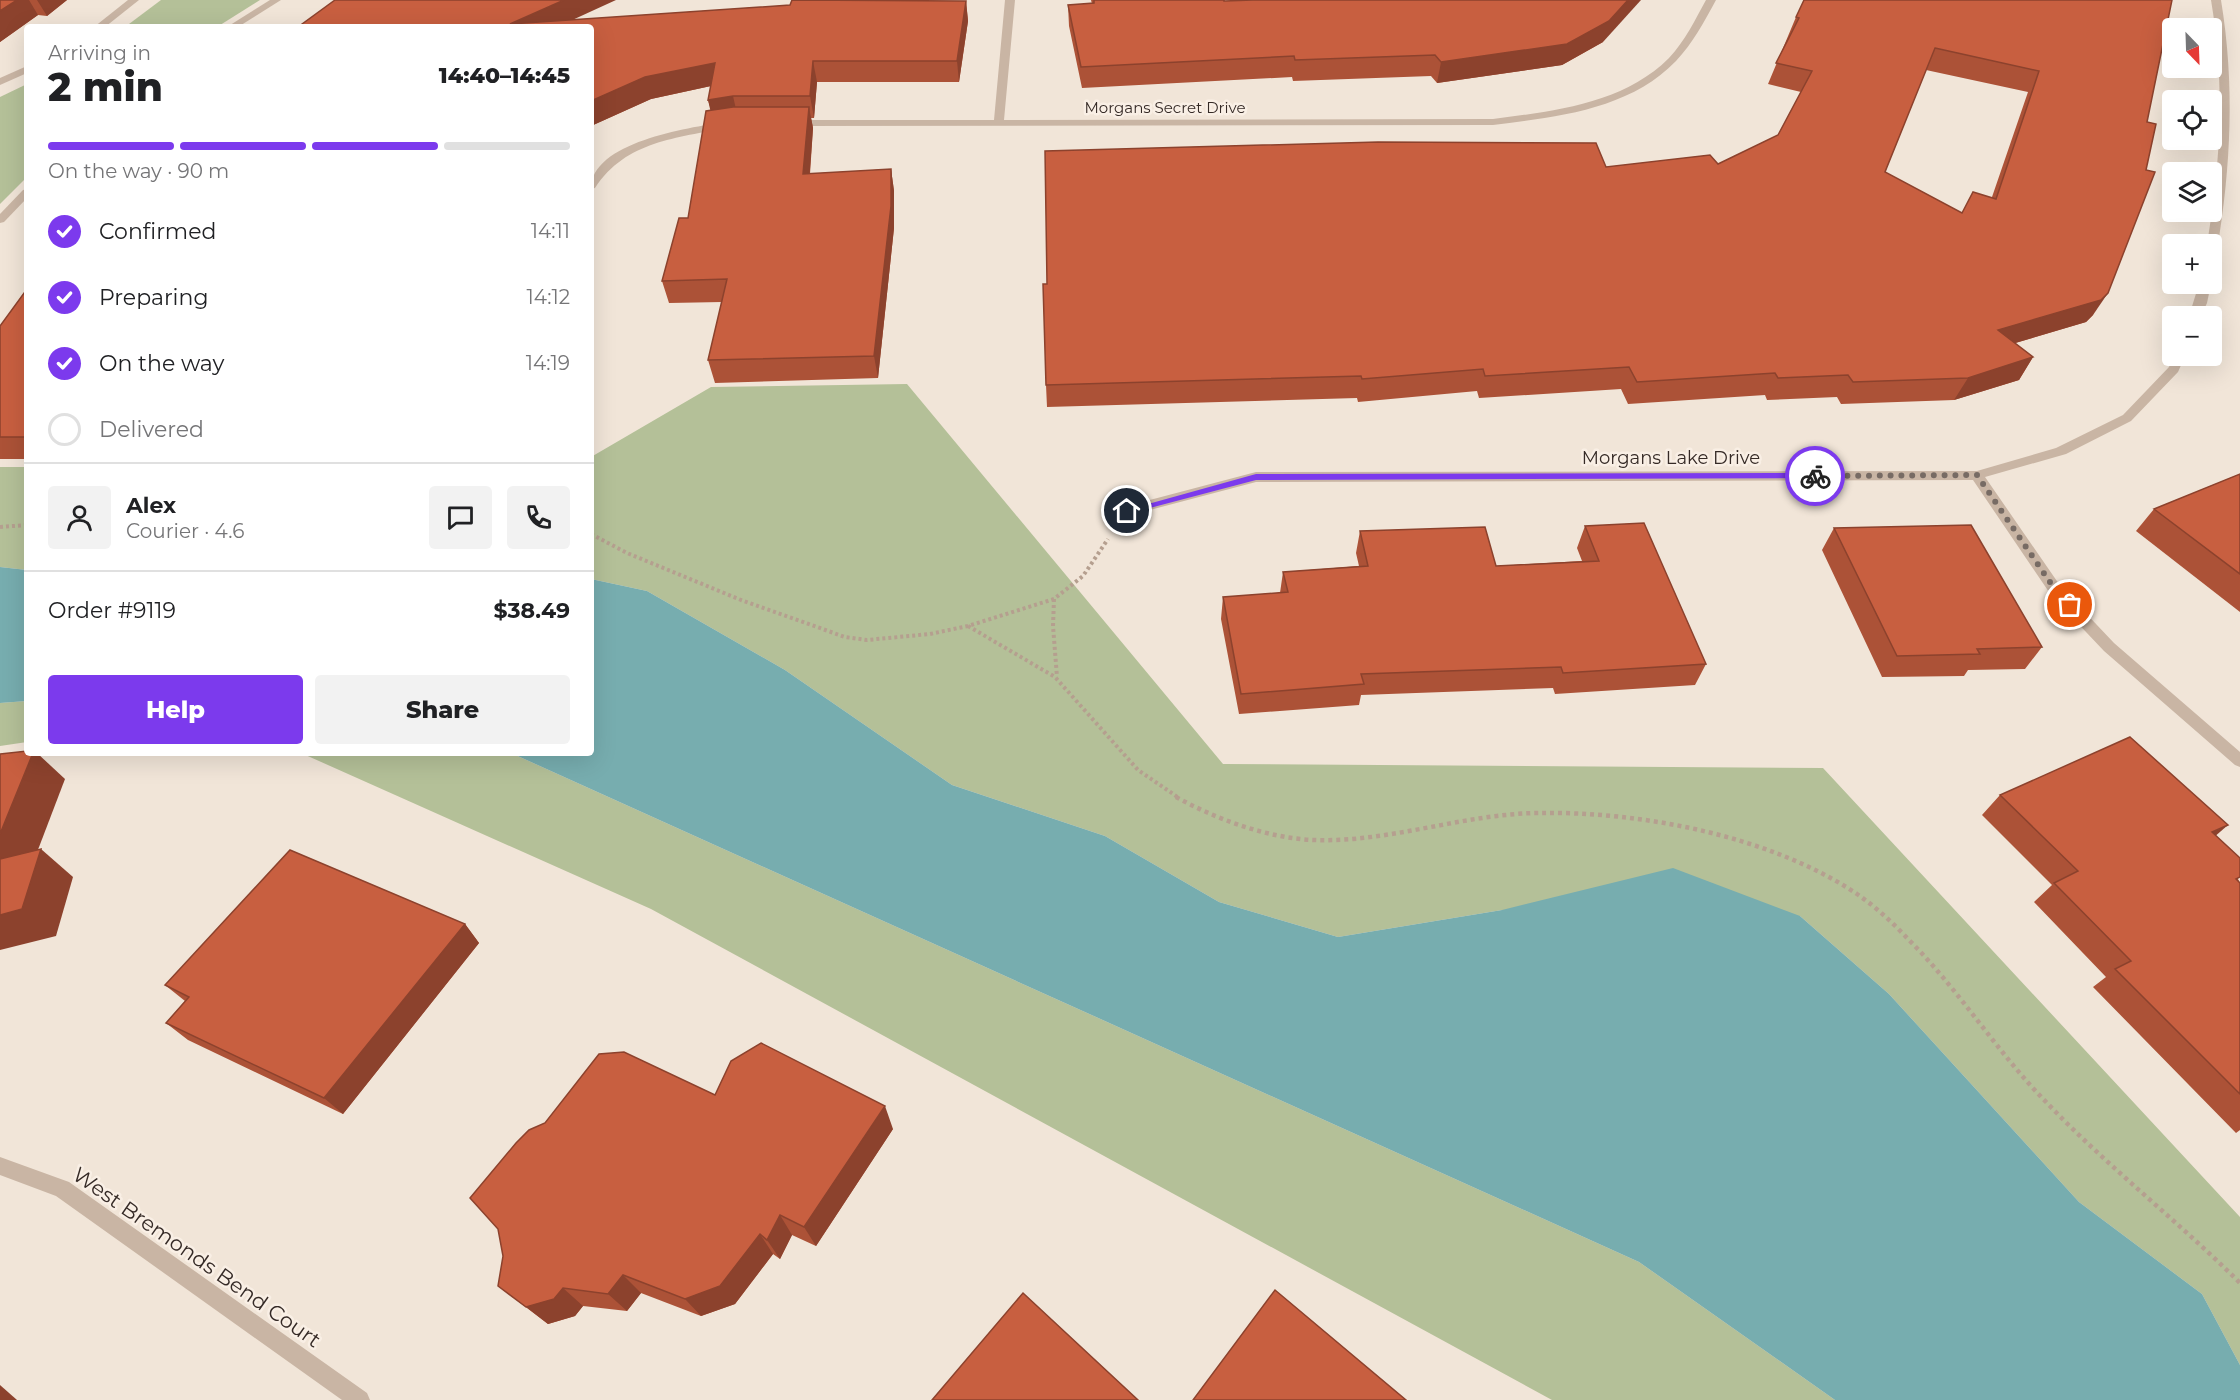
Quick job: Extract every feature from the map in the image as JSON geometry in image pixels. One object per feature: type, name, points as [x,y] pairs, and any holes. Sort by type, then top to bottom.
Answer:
[{"type":"street","points":[[103,24],[134,0]]},
{"type":"street","points":[[237,24],[276,0]]},
{"type":"street","points":[[999,123],[1010,0]]},
{"type":"street","name":"Morgans Secret Drive","points":[[785,123],[1493,122],[1564,112],[1616,98],[1648,82],[1678,53],[1711,0]]},
{"type":"street","points":[[2214,234],[2227,119],[2229,42],[2216,0]]},
{"type":"street","points":[[0,82],[24,70]]},
{"type":"street","points":[[594,182],[611,161],[650,141],[692,130],[738,123]]},
{"type":"street","points":[[0,220],[24,195]]},
{"type":"street","name":"Morgans Lake Drive","points":[[1127,511],[1256,477],[1977,475],[2061,451],[2127,418],[2175,366]]},
{"type":"street","points":[[1977,475],[2056,591],[2109,647],[2240,760]]},
{"type":"street","name":"West Bremonds Bend Court","points":[[0,1166],[62,1189],[360,1400]]},
{"type":"path","points":[[594,536],[627,553],[741,600],[845,637],[893,639],[968,626],[1054,599],[1083,576],[1127,511]]},
{"type":"path","points":[[0,527],[24,525]]},
{"type":"path","points":[[1054,599],[1053,626],[1057,678]]},
{"type":"path","points":[[968,626],[1057,678],[1126,760],[1160,789],[1202,810],[1257,829],[1303,839],[1328,839],[1357,837],[1503,815],[1564,813],[1629,818],[1711,834],[1781,856],[1828,876],[1867,902],[1902,934],[1940,972],[2023,1078],[2147,1198],[2212,1254],[2240,1283]]},
{"type":"green space","points":[[161,0],[260,0],[222,24],[129,24]]},
{"type":"green space","points":[[24,85],[24,180],[0,204],[0,97]]},
{"type":"green space","points":[[907,384],[1223,764],[1823,768],[2240,1217],[2240,1365],[2202,1294],[2079,1202],[1889,994],[1800,916],[1502,910],[1338,937],[1219,902],[1105,836],[952,785],[785,670],[647,591],[594,580],[594,455],[711,387]]},
{"type":"green space","points":[[0,467],[24,467],[24,570],[0,567]]},
{"type":"green space","points":[[24,701],[24,742],[0,746],[0,703]]},
{"type":"green space","points":[[308,756],[518,756],[1639,1262],[1835,1400],[1552,1400],[651,909]]},
{"type":"water","points":[[0,567],[24,570],[24,701],[0,703]]},
{"type":"water","points":[[594,580],[647,591],[785,670],[952,785],[1105,836],[1219,902],[1338,937],[1502,910],[1673,868],[1800,916],[1889,994],[2079,1202],[2202,1294],[2240,1365],[2240,1400],[1835,1400],[1639,1262],[518,756],[594,756]]},
{"type":"building","points":[[0,0],[17,0],[0,11]]},
{"type":"building","points":[[335,0],[564,0],[510,24],[302,24]]},
{"type":"building","points":[[792,0],[966,1],[957,61],[813,61],[810,96],[733,96],[708,100],[715,63],[645,77],[594,100],[594,24],[510,24],[790,5]]},
{"type":"building","points":[[1094,0],[1628,0],[1609,21],[1567,44],[1441,62],[1435,55],[1295,60],[1294,56],[1081,67],[1068,5],[1094,3]]},
{"type":"building","points":[[1804,0],[2172,0],[2168,18],[2162,18],[2162,49],[2147,122],[2156,124],[2146,170],[2155,172],[2108,293],[2101,300],[1998,330],[2033,357],[1968,378],[1853,382],[1848,375],[1778,378],[1775,373],[1637,382],[1629,367],[1485,376],[1483,369],[1362,379],[1361,376],[1046,385],[1043,284],[1047,284],[1045,151],[1378,142],[1596,143],[1606,167],[1710,155],[1718,164],[1778,135],[1812,71],[1776,63],[1799,18],[1796,17]],"holes":[[[1935,48],[2039,71],[1996,199],[1973,192],[1962,213],[1885,172]]]},
{"type":"building","points":[[733,107],[809,107],[803,174],[891,169],[891,206],[874,356],[708,360],[727,279],[662,281],[679,218],[688,218],[706,111]]},
{"type":"building","points":[[24,293],[24,437],[0,437],[0,326]]},
{"type":"building","points":[[2240,474],[2240,574],[2154,509]]},
{"type":"building","points":[[1644,523],[1706,664],[1563,673],[1561,667],[1361,674],[1364,684],[1241,694],[1223,597],[1288,592],[1283,572],[1368,566],[1360,531],[1485,527],[1496,566],[1599,561],[1585,526]]},
{"type":"building","points":[[1971,525],[2042,647],[1977,649],[1980,654],[1897,656],[1834,528]]},
{"type":"building","points":[[2130,737],[2228,825],[2212,832],[2240,858],[2240,877],[2236,879],[2240,883],[2240,1094],[2115,969],[2131,961],[2054,883],[2078,871],[2000,795]]},
{"type":"building","points":[[24,751],[24,756],[32,756],[0,834],[0,754]]},
{"type":"building","points":[[41,849],[22,909],[0,915],[0,859]]},
{"type":"building","points":[[290,850],[465,924],[324,1098],[166,1023],[189,997],[165,985]]},
{"type":"building","points":[[761,1043],[885,1106],[804,1227],[780,1215],[767,1240],[760,1234],[720,1286],[685,1299],[623,1275],[608,1294],[563,1288],[554,1299],[526,1307],[498,1286],[503,1256],[498,1229],[470,1198],[529,1130],[545,1123],[599,1054],[624,1052],[715,1095],[731,1061]]},
{"type":"building","points":[[1275,1290],[1406,1400],[1193,1400]]},
{"type":"building","points":[[1023,1293],[1138,1400],[932,1400]]},
{"type":"way so far","points":[[1815,476],[1977,475],[2056,591],[2070,605]]},
{"type":"route","points":[[1127,511],[1256,477],[1815,476]]}]
